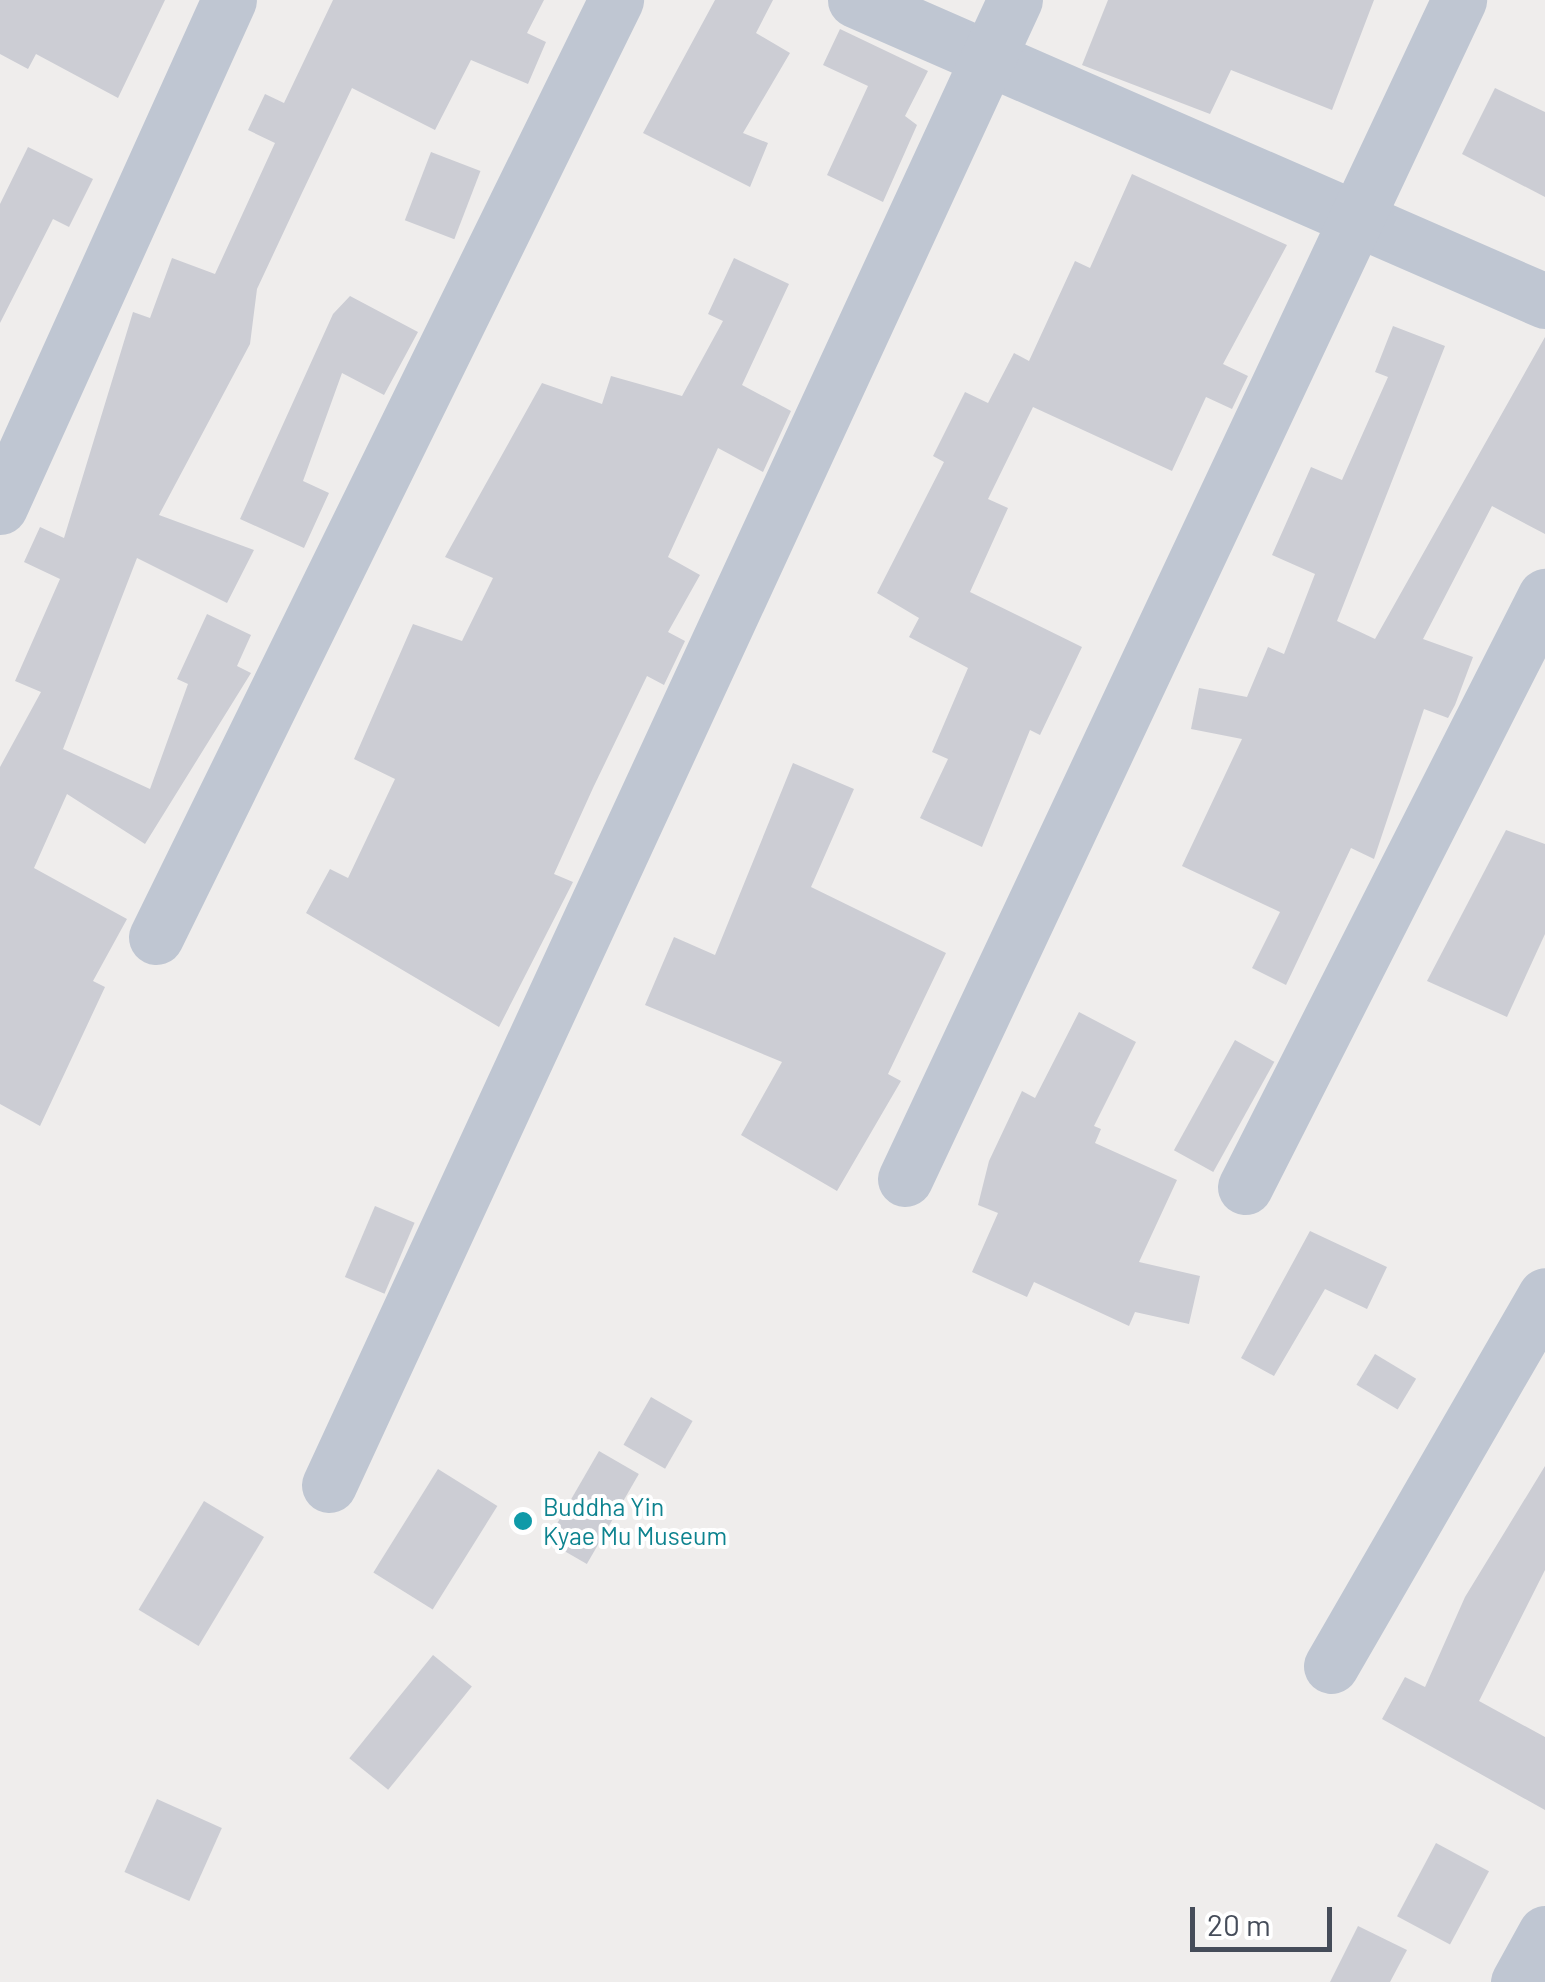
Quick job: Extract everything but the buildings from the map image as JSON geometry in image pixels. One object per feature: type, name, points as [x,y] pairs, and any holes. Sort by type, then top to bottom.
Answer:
[{"type":"street","points":[[0,507],[229,0]]},
{"type":"street","points":[[156,937],[616,0]]},
{"type":"street","points":[[855,0],[984,62],[1545,301]]},
{"type":"street","points":[[329,1485],[1014,0]]},
{"type":"street","points":[[904,1179],[1459,0]]},
{"type":"street","points":[[1245,1187],[1545,596]]},
{"type":"street","points":[[1331,1666],[1545,1295]]},
{"type":"place","name":"Buddha Yin Kyae Mu Museum","points":[[523,1521]]}]
